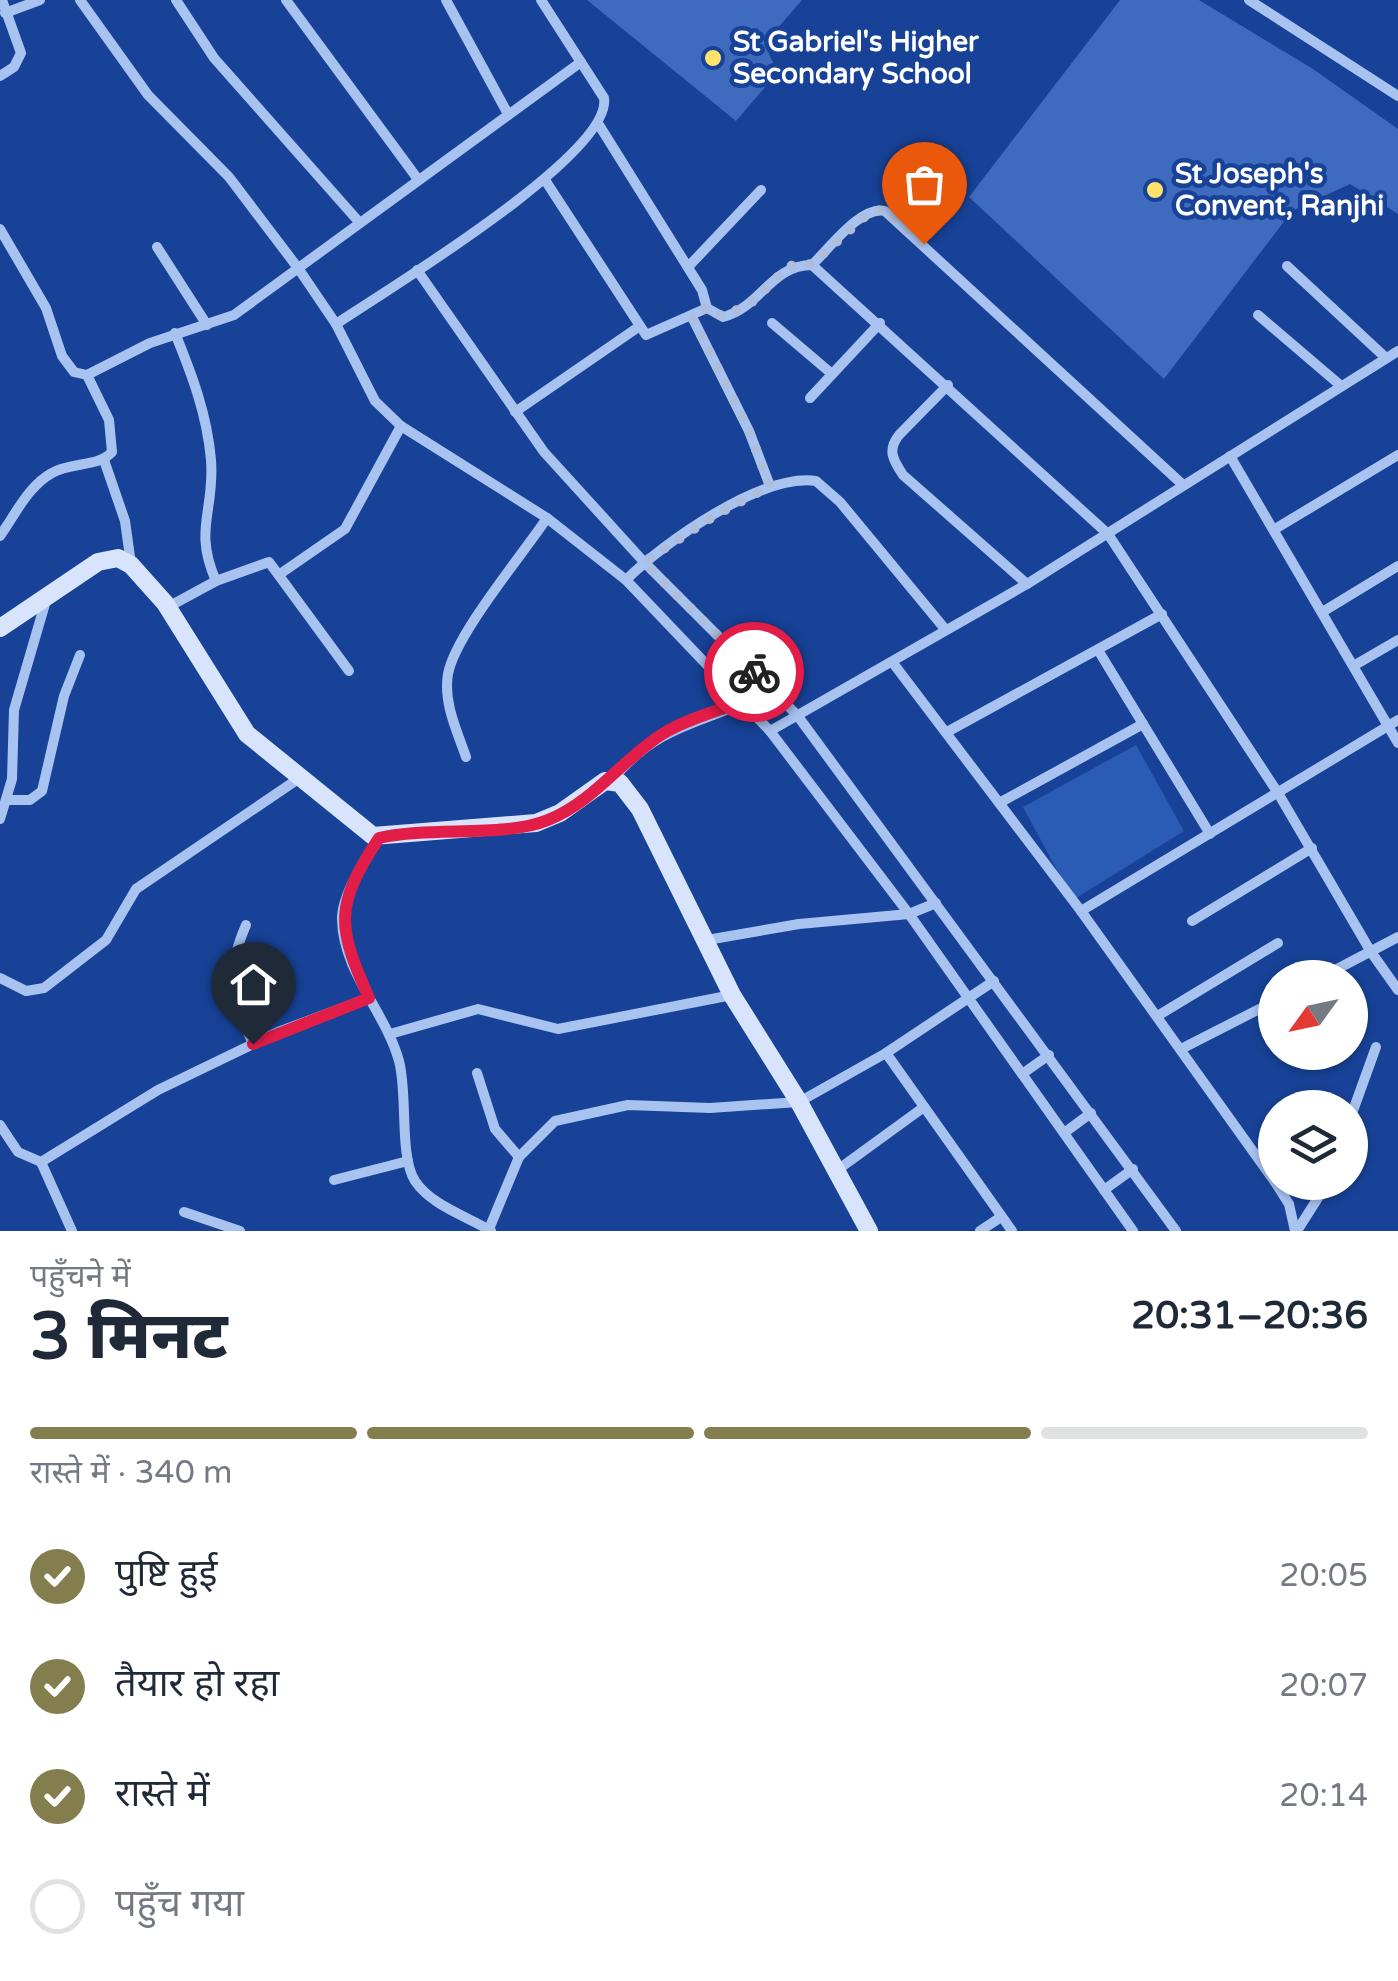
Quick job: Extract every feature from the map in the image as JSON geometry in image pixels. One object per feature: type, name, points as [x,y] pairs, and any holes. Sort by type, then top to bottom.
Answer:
[{"type":"street","points":[[0,76],[14,67],[22,52],[2,0]]},
{"type":"street","points":[[6,13],[40,0]]},
{"type":"street","points":[[80,0],[148,95],[230,177],[298,268],[336,324],[375,402],[401,426],[547,518],[626,580],[770,731],[910,914],[1133,1231]]},
{"type":"street","points":[[176,0],[214,58],[359,222]]},
{"type":"street","points":[[286,0],[417,178]]},
{"type":"street","points":[[446,0],[508,114]]},
{"type":"street","points":[[336,324],[545,180],[599,125],[606,111],[604,98],[541,0]]},
{"type":"street","points":[[1249,0],[1398,96]]},
{"type":"street","points":[[0,229],[46,308],[62,356],[74,372],[86,375],[150,343],[234,314],[582,62]]},
{"type":"street","points":[[599,125],[688,267],[706,308],[724,317],[737,313],[780,272],[812,264],[862,217],[872,210],[885,211],[1182,484]]},
{"type":"street","points":[[545,180],[637,328],[654,334],[706,308]]},
{"type":"street","points":[[688,267],[761,190]]},
{"type":"street","points":[[157,247],[208,325]]},
{"type":"street","points":[[812,264],[1108,534],[1278,793],[1371,952],[1398,990]]},
{"type":"street","points":[[1287,266],[1386,358]]},
{"type":"street","points":[[417,270],[544,452],[644,562],[797,715],[1176,1231]]},
{"type":"street","points":[[1258,315],[1340,385]]},
{"type":"street","points":[[692,317],[749,431],[770,486]]},
{"type":"street","points":[[772,323],[832,374]]},
{"type":"street","points":[[810,398],[880,323]]},
{"type":"street","points":[[516,412],[637,328]]},
{"type":"street","points":[[175,333],[206,423],[212,486],[202,542],[216,582]]},
{"type":"street","points":[[770,731],[1028,584],[1398,351]]},
{"type":"street","points":[[0,536],[41,480],[66,466],[104,460],[112,452],[111,430],[86,375]]},
{"type":"street","points":[[948,384],[898,435],[891,455],[903,475],[1028,584]]},
{"type":"street","points":[[280,574],[341,533],[401,426]]},
{"type":"street","points":[[1275,529],[1398,454]]},
{"type":"street","points":[[1230,456],[1393,723],[1398,742]]},
{"type":"street","points":[[104,460],[125,521],[131,565]]},
{"type":"street","points":[[626,580],[644,562],[714,516],[770,486],[806,480],[825,487],[945,630]]},
{"type":"street","points":[[466,757],[448,704],[448,672],[468,635],[547,518]]},
{"type":"street","points":[[0,628],[108,558],[131,565],[163,601],[247,734],[379,838],[548,820],[595,786],[612,780],[627,762],[666,731],[744,704],[770,688]]},
{"type":"street","points":[[163,601],[269,562],[350,672]]},
{"type":"street","points":[[1324,611],[1398,566]]},
{"type":"street","points":[[0,820],[8,800],[14,710],[47,595]]},
{"type":"street","points":[[947,732],[1162,614]]},
{"type":"street","points":[[1355,666],[1398,640]]},
{"type":"street","points":[[1098,650],[1210,834]]},
{"type":"street","points":[[8,800],[30,800],[42,791],[64,696],[80,656]]},
{"type":"street","points":[[893,663],[1002,802],[1183,1048],[1258,1157]]},
{"type":"street","points":[[1081,911],[1393,723]]},
{"type":"street","points":[[1002,802],[1144,724]]},
{"type":"street","points":[[0,978],[30,991],[95,951],[113,930],[128,901],[148,880],[301,777]]},
{"type":"street","points":[[612,780],[627,789],[640,809],[732,995],[798,1102],[869,1231]]},
{"type":"street","points":[[379,838],[342,920],[350,954],[390,1034],[407,1100],[408,1161],[414,1180],[427,1194],[490,1230],[519,1158],[548,1124],[568,1115],[628,1105],[710,1108],[798,1102],[886,1052],[994,981]]},
{"type":"street","points":[[1192,921],[1312,848]]},
{"type":"street","points":[[707,940],[798,924],[910,914],[936,903]]},
{"type":"street","points":[[246,925],[233,955],[231,979],[253,1044]]},
{"type":"street","points":[[1355,960],[1398,937]]},
{"type":"street","points":[[1158,1016],[1278,942]]},
{"type":"street","points":[[390,1034],[478,1009],[549,1029],[732,995]]},
{"type":"street","points":[[41,1162],[158,1090],[253,1044],[369,998]]},
{"type":"street","points":[[1183,1048],[1258,1010]]},
{"type":"street","points":[[1360,1090],[1376,1047]]},
{"type":"street","points":[[886,1052],[1012,1231]]},
{"type":"street","points":[[1022,1074],[1049,1056]]},
{"type":"street","points":[[477,1073],[494,1129],[519,1158]]},
{"type":"street","points":[[836,1170],[924,1107]]},
{"type":"street","points":[[1064,1133],[1091,1113]]},
{"type":"street","points":[[0,1125],[18,1152],[41,1162],[72,1231]]},
{"type":"street","points":[[334,1180],[408,1161]]},
{"type":"street","points":[[1104,1190],[1133,1169]]},
{"type":"street","points":[[1286,1200],[1296,1231]]},
{"type":"street","points":[[1296,1231],[1316,1200]]},
{"type":"street","points":[[184,1212],[240,1231]]},
{"type":"street","points":[[980,1231],[1002,1217]]},
{"type":"shaded area","points":[[1136,745],[1184,831],[1073,900],[1023,807]]},
{"type":"building","name":"St Gabriel's Higher Secondary School","points":[[587,0],[802,0],[764,44],[778,72],[736,121]]},
{"type":"building","name":"St Joseph's Convent, Ranjhi","points":[[1120,0],[1199,0],[1313,69],[1398,129],[1398,214],[1350,184],[1292,211],[1164,379],[969,197]]},
{"type":"way so far","points":[[754,672],[644,562],[714,516],[770,486],[749,431],[692,317],[706,308],[724,317],[737,313],[780,272],[797,264],[812,264],[862,217],[878,208],[924,244]]},
{"type":"place","name":"St Gabriel's Higher Secondary School","points":[[713,58]]},
{"type":"place","name":"St Joseph's Convent, Ranjhi","points":[[1155,190]]},
{"type":"route","points":[[253,1044],[369,998],[344,938],[342,912],[379,838],[548,820],[595,786],[612,780],[627,762],[666,731],[744,704],[770,688],[754,672]]}]
